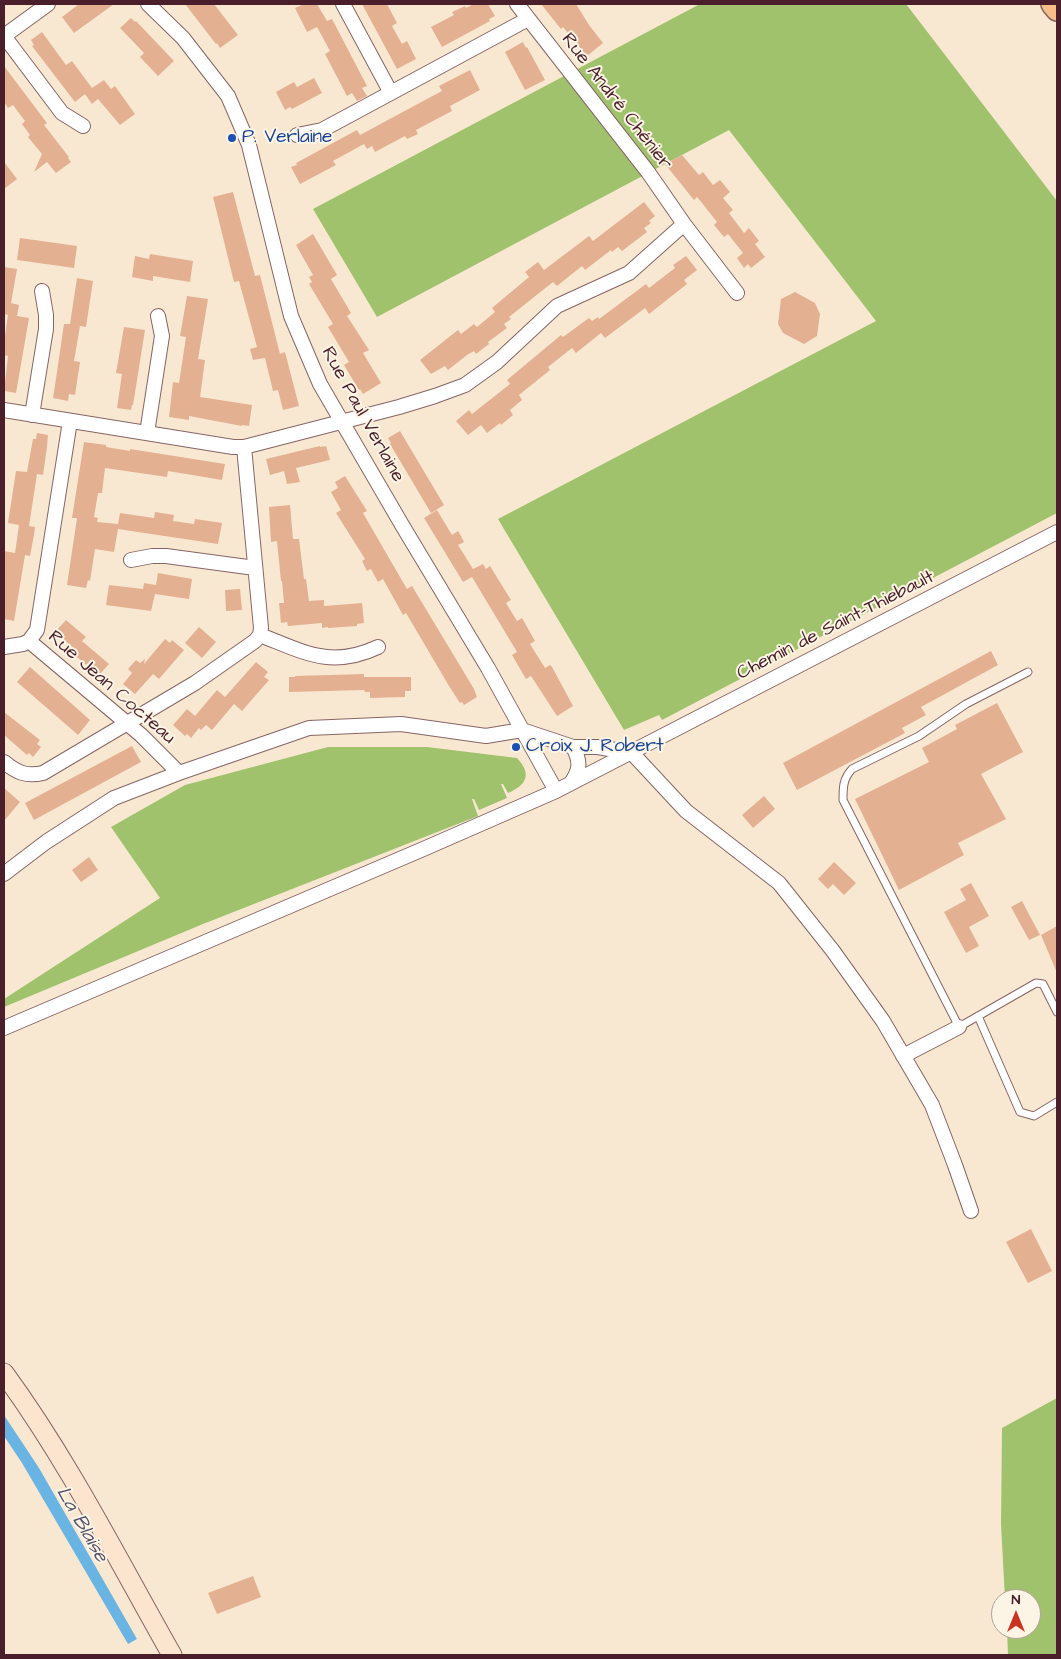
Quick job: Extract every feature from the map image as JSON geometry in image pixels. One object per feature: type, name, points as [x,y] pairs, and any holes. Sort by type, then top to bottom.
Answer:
[{"type":"main road","points":[[1052,4],[1057,10]]},
{"type":"street","points":[[48,4],[4,36],[62,113],[83,126]]},
{"type":"street","name":"Rue Paul Verlaine","points":[[148,4],[183,38],[228,96],[249,145],[291,316],[320,384],[488,668],[556,791]]},
{"type":"street","points":[[343,4],[390,93]]},
{"type":"street","name":"Rue André Chénier","points":[[517,4],[648,172],[684,224],[737,293]]},
{"type":"street","points":[[297,135],[322,130],[528,19]]},
{"type":"street","points":[[4,410],[233,446],[244,446],[342,422],[435,396],[465,384],[497,362],[557,306],[629,272],[684,224]]},
{"type":"street","points":[[32,415],[46,329],[42,291]]},
{"type":"street","points":[[147,433],[162,336],[158,316]]},
{"type":"street","name":"Rue Jean Cocteau","points":[[70,421],[37,630],[29,641],[141,735],[179,773]]},
{"type":"street","points":[[4,762],[22,774],[43,773],[196,683],[260,635],[256,568],[244,446]]},
{"type":"street","name":"Chemin de Saint-Thiebault","points":[[4,1028],[556,791],[1057,532]]},
{"type":"street","points":[[131,560],[152,556],[166,556],[256,568]]},
{"type":"street","points":[[260,635],[323,658],[353,656],[378,647]]},
{"type":"street","points":[[4,647],[29,641]]},
{"type":"street","points":[[4,874],[46,842],[114,798],[179,773],[309,728],[400,724],[486,736],[522,730],[573,747],[598,747],[632,753],[686,810],[779,883],[834,951],[883,1021],[932,1105],[971,1211]]},
{"type":"street","points":[[571,783],[578,773],[578,763],[573,747]]},
{"type":"street","points":[[903,1056],[959,1027]]},
{"type":"street","points":[[4,1373],[80,1489],[172,1655]]},
{"type":"lane","points":[[1028,672],[966,704],[919,736],[852,769],[846,776],[843,784],[843,800],[959,1027],[1036,983],[1043,984],[1057,1012]]},
{"type":"lane","points":[[978,1016],[1020,1112],[1034,1116],[1057,1102]]},
{"type":"green space","points":[[700,4],[906,4],[1057,201],[1057,513],[662,720],[659,715],[624,730],[498,519],[876,321],[729,130],[377,317],[313,209]]},
{"type":"green space","points":[[328,747],[427,747],[517,758],[525,769],[526,774],[523,783],[508,793],[503,784],[501,784],[507,798],[479,810],[474,799],[472,799],[478,816],[203,924],[4,1007],[4,999],[160,898],[111,827],[185,785]]},
{"type":"green space","points":[[1057,1398],[1057,1655],[1008,1655],[1007,1639],[1041,1639],[1041,1589],[1004,1589],[1001,1524],[1002,1428]]},
{"type":"water","points":[[4,1415],[39,1468],[137,1639],[128,1644],[22,1463],[4,1436]]},
{"type":"building","points":[[79,4],[114,4],[74,33],[62,17]]},
{"type":"building","points":[[185,4],[214,4],[238,35],[220,48]]},
{"type":"building","points":[[304,4],[317,4],[327,21],[332,19],[367,86],[362,88],[367,96],[357,101],[352,93],[347,96],[325,54],[330,51],[317,27],[307,32],[295,8]]},
{"type":"building","points":[[362,4],[387,4],[397,23],[392,26],[402,44],[407,41],[416,59],[397,69]]},
{"type":"building","points":[[474,4],[488,4],[495,16],[489,19],[490,21],[442,47],[431,27],[454,15],[452,12]]},
{"type":"building","points":[[541,4],[576,4],[603,43],[587,56],[563,27],[561,29]]},
{"type":"building","points":[[131,18],[174,61],[158,76],[140,57],[144,53],[120,28]]},
{"type":"building","points":[[42,32],[66,65],[72,61],[92,88],[104,80],[111,89],[115,86],[135,114],[120,125],[98,99],[92,104],[85,94],[75,102],[32,46],[34,45],[31,40]]},
{"type":"building","points":[[523,42],[545,80],[525,90],[505,52]]},
{"type":"building","points":[[4,66],[47,123],[44,125],[69,157],[71,162],[56,173],[47,162],[34,172],[42,154],[28,137],[30,135],[22,124],[25,121],[13,105],[8,108],[4,102]]},
{"type":"building","points":[[470,70],[480,90],[450,106],[452,111],[416,130],[418,134],[407,139],[405,136],[375,152],[372,146],[367,149],[364,144],[333,161],[336,165],[300,184],[291,167],[297,165],[296,163],[357,130],[360,135],[442,91],[439,86]]},
{"type":"building","points":[[314,78],[322,93],[292,109],[290,107],[285,110],[276,92],[294,82],[297,87]]},
{"type":"building","points":[[682,155],[699,175],[703,172],[713,185],[720,180],[730,192],[723,198],[733,210],[729,213],[744,233],[749,228],[759,241],[755,244],[765,257],[751,268],[748,264],[744,268],[737,258],[743,253],[728,234],[724,237],[714,225],[717,222],[702,203],[697,197],[694,200],[665,164]]},
{"type":"building","points":[[4,162],[17,179],[4,189]]},
{"type":"building","points":[[233,192],[255,276],[260,275],[280,354],[285,352],[299,406],[283,410],[278,390],[273,391],[265,358],[253,360],[250,349],[257,347],[239,281],[234,282],[213,197]]},
{"type":"building","points":[[644,202],[655,216],[649,221],[651,223],[644,228],[647,232],[622,251],[618,247],[612,252],[611,250],[585,270],[582,266],[557,286],[553,282],[509,317],[511,319],[504,324],[507,328],[476,354],[474,351],[448,370],[445,366],[431,374],[420,360],[458,330],[461,334],[474,324],[477,327],[495,312],[492,308],[529,277],[525,272],[538,262],[544,270],[589,236],[593,241]]},
{"type":"building","points":[[313,234],[337,275],[331,279],[351,313],[347,316],[369,350],[363,353],[381,383],[363,394],[344,365],[349,362],[328,327],[333,324],[309,284],[312,282],[309,277],[313,275],[296,245]]},
{"type":"building","points":[[20,238],[77,246],[74,268],[17,260]]},
{"type":"building","points":[[150,254],[193,261],[190,282],[153,276],[153,281],[132,277],[135,256],[149,259]]},
{"type":"building","points":[[686,256],[697,270],[684,280],[687,284],[649,314],[645,308],[605,338],[601,333],[576,353],[572,348],[548,367],[550,370],[519,395],[522,400],[510,410],[513,415],[501,425],[500,423],[487,433],[481,425],[468,435],[456,421],[469,410],[472,414],[510,384],[507,380],[561,335],[563,337],[589,318],[592,321],[598,317],[599,319],[646,284],[649,288],[675,268],[673,265]]},
{"type":"building","points":[[4,267],[17,269],[11,303],[19,305],[17,316],[29,318],[16,393],[4,391],[8,356],[4,355],[4,343],[8,315],[4,314]]},
{"type":"building","points":[[77,278],[93,281],[86,327],[80,326],[74,361],[80,362],[75,395],[69,394],[68,401],[53,398],[64,324],[70,324]]},
{"type":"building","points":[[795,292],[815,303],[820,314],[817,336],[804,344],[783,333],[778,324],[781,299]]},
{"type":"building","points":[[187,296],[208,299],[198,359],[205,360],[200,397],[252,405],[249,426],[189,416],[189,420],[169,417],[173,382],[179,383],[186,337],[180,336]]},
{"type":"building","points":[[124,327],[145,330],[131,410],[117,408],[122,374],[116,373]]},
{"type":"building","points":[[400,431],[444,505],[431,513],[390,444],[388,438]]},
{"type":"building","points":[[37,433],[48,435],[47,447],[43,475],[37,474],[29,526],[35,527],[34,535],[30,556],[25,555],[14,621],[4,619],[4,551],[15,553],[19,525],[8,523],[16,471],[27,472],[33,439],[36,439]]},
{"type":"building","points":[[84,442],[130,451],[130,449],[225,464],[222,480],[168,471],[167,477],[105,468],[102,493],[98,493],[94,517],[98,518],[97,522],[118,524],[120,513],[154,518],[155,512],[174,515],[173,521],[194,524],[195,519],[222,523],[218,544],[118,529],[114,552],[95,549],[90,581],[88,580],[86,588],[67,585],[77,518],[72,518]]},
{"type":"building","points":[[326,446],[330,460],[296,468],[300,482],[287,484],[284,471],[270,475],[266,459]]},
{"type":"building","points":[[345,476],[367,511],[363,513],[407,589],[412,586],[474,689],[477,697],[464,705],[462,702],[460,703],[449,686],[406,613],[403,615],[383,579],[378,582],[371,569],[367,571],[362,561],[365,559],[336,513],[341,510],[331,492],[338,488],[335,482]]},
{"type":"building","points":[[290,505],[293,539],[299,539],[309,601],[324,600],[324,606],[362,603],[364,623],[357,624],[357,626],[322,628],[322,623],[288,626],[287,622],[281,623],[279,603],[284,603],[282,581],[277,541],[271,542],[269,507]]},
{"type":"building","points":[[437,510],[452,535],[458,531],[464,542],[458,545],[473,569],[483,564],[486,569],[490,566],[511,600],[506,603],[517,621],[522,618],[535,641],[530,644],[545,668],[550,665],[552,667],[573,706],[557,716],[531,676],[526,679],[512,655],[517,652],[472,577],[463,582],[424,518]]},
{"type":"building","points":[[158,573],[192,579],[189,599],[155,594],[151,611],[106,605],[109,585],[143,589],[144,583],[156,585]]},
{"type":"building","points":[[240,589],[242,610],[226,611],[225,590]]},
{"type":"building","points":[[66,620],[86,637],[82,641],[109,664],[99,675],[72,653],[75,649],[55,632]]},
{"type":"building","points":[[199,627],[216,642],[202,658],[185,643]]},
{"type":"building","points":[[165,639],[170,643],[172,640],[184,650],[159,679],[153,674],[135,694],[123,684],[132,673],[128,669],[136,660],[140,663],[145,659],[144,664]]},
{"type":"building","points":[[991,651],[998,665],[921,707],[926,715],[902,728],[905,733],[797,790],[783,763]]},
{"type":"building","points":[[256,662],[268,672],[264,677],[269,680],[242,711],[234,704],[212,730],[206,725],[201,730],[199,728],[191,738],[187,734],[185,736],[173,725],[187,709],[195,716],[217,690],[225,697]]},
{"type":"building","points":[[30,667],[90,720],[78,735],[17,682]]},
{"type":"building","points":[[364,674],[364,677],[411,677],[411,691],[405,691],[405,697],[370,698],[370,692],[365,692],[364,690],[289,692],[289,677]]},
{"type":"building","points":[[997,703],[1023,752],[981,774],[1006,819],[958,843],[964,855],[899,890],[855,799],[929,762],[922,748],[957,729],[955,725]]},
{"type":"building","points":[[4,712],[40,740],[37,744],[41,747],[33,757],[29,753],[27,755],[4,735]]},
{"type":"building","points":[[132,746],[141,762],[34,820],[25,803]]},
{"type":"building","points":[[4,788],[20,802],[4,821]]},
{"type":"building","points":[[764,796],[775,809],[753,828],[742,815]]},
{"type":"building","points":[[89,857],[98,870],[81,882],[72,870]]},
{"type":"building","points":[[834,862],[856,883],[844,895],[833,884],[828,889],[818,879]]},
{"type":"building","points":[[971,883],[989,916],[969,927],[979,946],[966,953],[944,912],[966,900],[960,889]]},
{"type":"building","points":[[1022,901],[1040,935],[1029,940],[1011,907]]},
{"type":"building","points":[[1057,926],[1057,973],[1041,935]]},
{"type":"building","points":[[1031,1229],[1052,1271],[1028,1283],[1006,1242]]},
{"type":"building","points":[[253,1576],[261,1597],[217,1614],[208,1593]]},
{"type":"place","name":"P. Verlaine","points":[[232,138]]},
{"type":"place","name":"Croix J. Robert","points":[[516,747]]},
{"type":"water label","name":"La Blaise","points":[[81,1525]]}]
